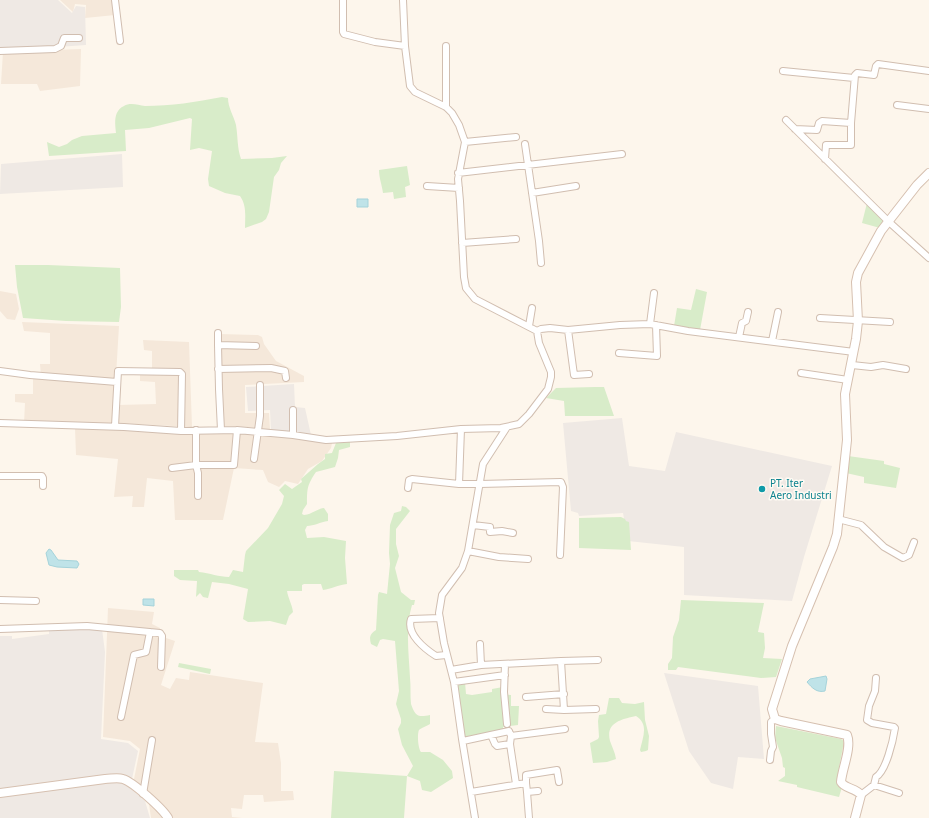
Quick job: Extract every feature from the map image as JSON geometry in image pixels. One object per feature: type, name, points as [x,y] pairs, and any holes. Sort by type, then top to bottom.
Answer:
[{"type":"street","points":[[116,0],[120,41]]},
{"type":"street","points":[[343,0],[344,34],[375,42],[405,46]]},
{"type":"street","points":[[403,0],[405,46],[410,86],[415,92],[446,107],[456,119],[465,142],[458,174],[464,277],[469,293],[475,299],[537,331]]},
{"type":"street","points":[[0,51],[55,48],[61,46],[64,39],[79,38]]},
{"type":"street","points":[[446,46],[446,107]]},
{"type":"street","points":[[826,160],[826,145],[851,145],[851,123],[855,74],[857,73],[874,76],[876,66],[878,64],[929,71]]},
{"type":"street","points":[[783,71],[854,78]]},
{"type":"street","points":[[898,105],[929,109]]},
{"type":"street","points":[[786,120],[889,222],[929,258]]},
{"type":"street","points":[[795,129],[817,130],[819,123],[822,121],[851,123]]},
{"type":"street","points":[[465,142],[516,137]]},
{"type":"street","points":[[525,144],[541,263]]},
{"type":"street","points":[[458,174],[622,154]]},
{"type":"street","points":[[775,719],[772,709],[776,693],[803,618],[837,534],[847,440],[845,394],[852,365],[858,321],[856,282],[858,273],[876,239],[917,185],[929,172]]},
{"type":"street","points":[[427,186],[459,188]]},
{"type":"street","points":[[532,193],[576,186]]},
{"type":"street","points":[[462,243],[516,239]]},
{"type":"street","points":[[619,353],[657,356],[653,325],[654,293]]},
{"type":"street","points":[[529,326],[532,308]]},
{"type":"street","points":[[739,338],[742,323],[746,321],[748,312]]},
{"type":"street","points":[[772,341],[778,312]]},
{"type":"street","points":[[820,318],[890,322]]},
{"type":"street","points":[[537,331],[550,328],[568,330],[620,325],[653,325],[688,332],[854,352]]},
{"type":"street","points":[[568,330],[574,375],[589,374]]},
{"type":"street","points":[[0,423],[115,426],[181,431],[237,430],[292,434],[326,440],[397,436],[461,429],[507,427],[519,424],[526,418],[551,383],[551,372],[538,341],[537,331]]},
{"type":"street","points":[[218,333],[221,430]]},
{"type":"street","points":[[218,345],[256,346]]},
{"type":"street","points":[[852,365],[871,367],[883,365],[906,369]]},
{"type":"street","points":[[218,369],[275,368],[285,371],[286,378]]},
{"type":"street","points":[[0,371],[117,382]]},
{"type":"street","points":[[115,426],[118,371],[181,373],[181,431]]},
{"type":"street","points":[[801,373],[848,380]]},
{"type":"street","points":[[254,459],[260,416],[260,385]]},
{"type":"street","points":[[292,434],[293,410]]},
{"type":"street","points":[[475,818],[454,682],[446,655],[439,613],[442,595],[462,568],[468,551],[483,464],[507,427]]},
{"type":"street","points":[[459,484],[461,429]]},
{"type":"street","points":[[196,430],[198,496]]},
{"type":"street","points":[[172,468],[196,465],[234,465],[237,430]]},
{"type":"street","points":[[0,476],[42,476],[43,486]]},
{"type":"street","points":[[408,488],[409,480],[412,479],[459,484],[561,482],[563,487],[560,555]]},
{"type":"street","points":[[838,519],[859,524],[884,547],[903,558],[909,554],[914,542]]},
{"type":"street","points":[[473,525],[490,527],[490,532],[513,533]]},
{"type":"street","points":[[468,551],[499,557],[528,559]]},
{"type":"street","points":[[0,600],[36,601]]},
{"type":"street","points":[[440,618],[411,619],[410,626],[418,640],[428,650],[436,656],[446,655]]},
{"type":"street","points":[[0,629],[87,626],[160,633],[162,636],[161,667]]},
{"type":"street","points":[[121,717],[134,654],[146,652],[150,632]]},
{"type":"street","points":[[480,644],[481,665]]},
{"type":"street","points":[[451,670],[481,665],[598,660]]},
{"type":"street","points":[[561,661],[564,710]]},
{"type":"street","points":[[505,664],[504,692],[507,724]]},
{"type":"street","points":[[454,682],[505,675]]},
{"type":"street","points":[[855,818],[861,795],[874,785],[876,777],[880,774],[883,768],[895,728],[872,723],[867,720],[869,706],[875,691],[876,678]]},
{"type":"street","points":[[526,697],[564,694]]},
{"type":"street","points":[[546,709],[596,709]]},
{"type":"street","points":[[770,760],[773,747],[771,722],[775,719]]},
{"type":"street","points":[[775,719],[848,735],[848,746],[841,782],[844,786],[857,791],[861,795]]},
{"type":"street","points":[[511,736],[566,729]]},
{"type":"street","points":[[463,741],[509,731],[511,736],[510,744],[516,784]]},
{"type":"street","points":[[491,735],[495,744],[498,746],[510,744]]},
{"type":"street","points":[[143,794],[152,740]]},
{"type":"street","points":[[529,818],[526,775],[557,770],[559,782]]},
{"type":"street","points":[[0,793],[116,778],[129,782],[159,807],[168,818]]},
{"type":"street","points":[[471,792],[526,783]]},
{"type":"street","points":[[874,785],[899,794]]},
{"type":"street","points":[[527,792],[538,791]]},
{"type":"shaded area","points":[[0,0],[58,0],[72,13],[76,6],[85,7],[86,45],[0,51]]},
{"type":"shaded area","points":[[60,0],[117,0],[115,15],[85,18],[86,5],[75,4],[73,12]]},
{"type":"shaded area","points":[[81,49],[80,86],[40,91],[37,84],[1,84],[3,52]]},
{"type":"shaded area","points":[[122,154],[123,187],[0,194],[1,164]]},
{"type":"shaded area","points":[[0,291],[16,294],[19,309],[15,320],[7,319],[0,311]]},
{"type":"shaded area","points":[[22,322],[119,326],[113,425],[24,423],[25,403],[15,402],[15,394],[33,394],[33,375],[41,376],[40,364],[50,364],[50,333],[24,331]]},
{"type":"shaded area","points":[[219,334],[258,335],[262,337],[264,344],[276,361],[304,376],[304,382],[245,385],[245,413],[269,413],[270,430],[248,427],[221,426]]},
{"type":"shaded area","points":[[143,340],[189,342],[192,427],[118,423],[118,405],[156,404],[155,382],[140,381],[140,372],[152,372],[152,351],[144,350]]},
{"type":"shaded area","points":[[294,384],[295,407],[305,408],[311,435],[271,431],[270,410],[248,411],[246,387]]},
{"type":"shaded area","points":[[622,418],[629,466],[665,471],[676,432],[832,466],[792,601],[684,595],[684,547],[628,541],[623,513],[579,516],[578,513],[571,511],[563,423]]},
{"type":"shaded area","points":[[75,428],[234,433],[307,438],[318,442],[332,443],[331,448],[322,461],[308,469],[298,484],[285,481],[279,487],[268,482],[263,470],[234,468],[223,520],[175,520],[173,481],[147,478],[144,507],[132,507],[133,496],[114,497],[118,459],[76,455]]},
{"type":"shaded area","points":[[108,608],[154,612],[152,624],[160,628],[160,636],[175,641],[161,685],[170,689],[176,678],[189,680],[190,672],[263,683],[255,742],[278,743],[281,763],[281,791],[293,791],[294,800],[264,802],[263,795],[244,795],[242,809],[231,808],[232,817],[242,818],[151,818],[148,797],[133,784],[140,749],[130,741],[103,737]]},
{"type":"shaded area","points":[[75,627],[102,629],[105,652],[101,739],[128,743],[138,751],[130,788],[145,801],[150,818],[0,818],[0,636],[12,636],[12,639],[49,634],[49,629]]},
{"type":"shaded area","points":[[664,673],[758,686],[764,759],[738,757],[733,789],[711,783],[689,751]]},
{"type":"green space","points":[[222,97],[228,98],[236,125],[238,147],[241,159],[287,156],[281,163],[279,170],[274,177],[269,212],[266,219],[245,228],[245,208],[240,196],[225,193],[209,186],[208,179],[212,151],[199,148],[190,150],[192,119],[190,118],[149,128],[125,130],[126,151],[49,156],[47,142],[59,147],[82,136],[116,133],[116,114],[120,108],[126,105],[164,105]]},
{"type":"green space","points":[[407,166],[410,185],[405,187],[406,197],[394,199],[393,192],[383,193],[379,170]]},
{"type":"green space","points":[[867,203],[886,221],[880,228],[862,223]]},
{"type":"green space","points":[[15,265],[120,268],[121,307],[119,322],[66,321],[23,318],[17,287]]},
{"type":"green space","points":[[696,289],[707,292],[700,330],[674,326],[677,308],[691,310]]},
{"type":"green space","points":[[604,387],[614,416],[565,416],[564,401],[546,398],[556,388]]},
{"type":"green space","points":[[350,441],[350,447],[339,450],[335,467],[316,472],[313,476],[308,487],[307,504],[302,514],[312,513],[324,508],[328,514],[328,521],[307,526],[305,530],[307,538],[324,537],[346,541],[345,558],[347,584],[323,590],[321,584],[304,584],[302,585],[302,591],[287,591],[293,612],[289,616],[286,625],[270,621],[248,622],[243,619],[248,589],[229,584],[212,582],[208,598],[203,597],[200,593],[196,597],[197,581],[180,580],[174,576],[174,570],[198,570],[199,572],[229,577],[233,570],[243,572],[246,551],[268,528],[282,504],[284,496],[279,490],[285,484],[292,489],[302,482],[301,479],[325,459],[325,454],[332,453],[336,443]]},
{"type":"green space","points":[[848,456],[884,461],[884,464],[900,468],[896,488],[864,483],[864,477],[846,473]]},
{"type":"green space","points":[[402,506],[406,507],[410,511],[396,529],[396,544],[399,556],[395,568],[401,592],[411,600],[415,600],[410,614],[408,632],[411,704],[417,715],[430,715],[430,724],[419,730],[418,735],[421,752],[430,752],[443,760],[452,771],[453,778],[431,792],[422,790],[420,781],[407,776],[413,766],[402,745],[398,729],[401,719],[396,704],[399,691],[395,641],[380,640],[377,647],[371,644],[370,639],[371,634],[376,630],[379,592],[387,594],[390,564],[390,525],[394,513],[401,511]]},
{"type":"green space","points":[[621,517],[629,522],[631,550],[579,548],[579,518]]},
{"type":"green space","points":[[681,600],[764,603],[758,632],[764,633],[765,648],[763,658],[782,659],[776,677],[761,678],[678,667],[676,670],[668,670],[668,664],[672,658],[673,637],[679,620]]},
{"type":"green space","points":[[179,663],[211,669],[210,674],[178,667]]},
{"type":"green space","points":[[465,682],[466,694],[472,695],[492,692],[492,689],[503,687],[503,694],[511,695],[511,706],[519,706],[518,725],[503,727],[503,734],[465,741],[457,683]]},
{"type":"green space","points":[[609,698],[619,698],[622,703],[635,704],[644,702],[645,720],[649,736],[648,750],[641,752],[640,750],[644,731],[643,723],[636,716],[631,717],[616,722],[610,730],[610,741],[616,759],[607,762],[593,763],[590,743],[599,737],[599,715],[606,714]]},
{"type":"green space","points":[[776,726],[841,739],[844,741],[837,779],[837,784],[842,787],[839,797],[778,781],[785,776],[785,768],[783,767],[782,758],[775,738]]},
{"type":"green space","points":[[334,771],[407,776],[404,818],[331,818]]},
{"type":"water","points":[[357,199],[368,199],[368,207],[357,207]]},
{"type":"water","points":[[49,549],[58,560],[77,561],[79,564],[77,568],[49,565],[46,553]]},
{"type":"water","points":[[143,599],[154,599],[154,606],[143,605]]},
{"type":"water","points":[[826,676],[825,691],[815,690],[807,682],[810,679]]},
{"type":"place","name":"PT. Iter Aero Industri","points":[[762,489]]}]
